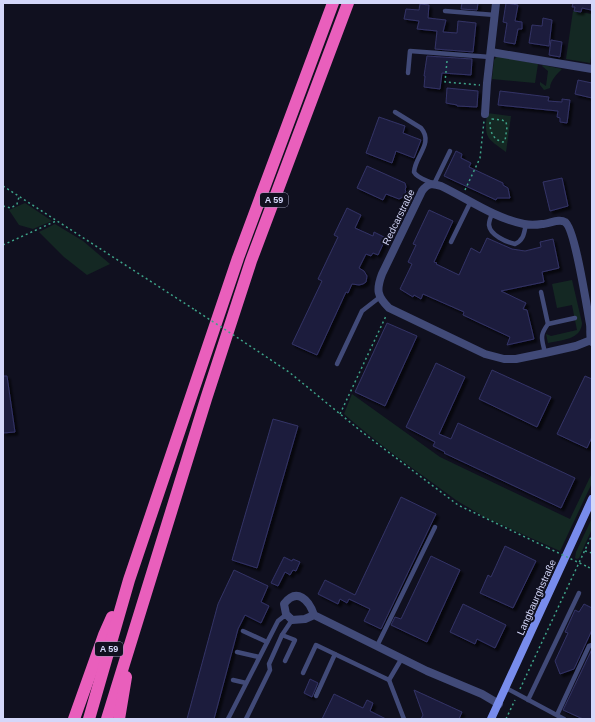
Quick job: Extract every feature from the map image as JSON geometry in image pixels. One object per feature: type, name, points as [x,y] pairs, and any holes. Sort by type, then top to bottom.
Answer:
[{"type":"highway","name":"A 59","points":[[89,719],[129,580],[238,258],[333,3]]},
{"type":"highway","name":"A 59","points":[[107,719],[140,607],[251,261],[348,3]]},
{"type":"highway","points":[[74,719],[104,636],[129,580]]},
{"type":"highway","points":[[119,719],[140,607]]},
{"type":"main road","name":"Langbaurghstraße","points":[[491,719],[592,500]]},
{"type":"street","points":[[485,114],[496,3]]},
{"type":"street","points":[[490,54],[592,69]]},
{"type":"street","points":[[380,297],[388,308],[496,358],[516,359],[576,346],[591,341],[589,304],[573,237],[567,223],[560,220],[543,224],[514,222],[434,183]]},
{"type":"street","name":"Redcarstraße","points":[[380,297],[378,287],[382,274],[422,191],[426,185],[434,183]]},
{"type":"street","points":[[314,615],[305,619],[290,618],[286,614],[284,604],[288,600],[297,596],[303,597],[308,602],[314,615],[499,704]]},
{"type":"lane","points":[[445,11],[495,15]]},
{"type":"lane","points":[[408,73],[410,51],[490,54]]},
{"type":"lane","points":[[395,112],[421,128],[424,132],[426,140],[414,172],[415,174],[434,183],[450,151]]},
{"type":"lane","points":[[451,242],[471,201]]},
{"type":"lane","points":[[493,212],[489,224],[490,229],[495,235],[511,243],[515,244],[522,240],[526,224]]},
{"type":"lane","points":[[541,292],[548,324]]},
{"type":"lane","points":[[337,364],[362,311],[380,297]]},
{"type":"lane","points":[[545,353],[542,332],[548,324],[575,318]]},
{"type":"lane","points":[[377,646],[434,527]]},
{"type":"lane","points":[[528,700],[579,593]]},
{"type":"lane","points":[[228,719],[278,621],[283,617],[290,618],[269,664],[270,670],[246,719]]},
{"type":"lane","points":[[243,631],[267,642]]},
{"type":"lane","points":[[282,635],[295,640],[285,661]]},
{"type":"lane","points":[[303,673],[316,645],[336,654],[390,680],[404,719]]},
{"type":"lane","points":[[557,715],[589,646],[592,645]]},
{"type":"lane","points":[[237,652],[259,657]]},
{"type":"lane","points":[[316,696],[336,654]]},
{"type":"lane","points":[[390,680],[402,658]]},
{"type":"lane","points":[[233,680],[246,683]]},
{"type":"lane","points":[[506,688],[564,719]]},
{"type":"path","points":[[448,53],[445,82],[487,86]]},
{"type":"path","points":[[462,197],[480,158],[485,114]]},
{"type":"path","points":[[497,118],[504,120],[507,127],[505,141],[502,142],[494,137],[490,130],[490,126],[490,121],[492,119],[497,118]]},
{"type":"path","points":[[484,125],[490,126]]},
{"type":"path","points":[[3,186],[289,372],[396,459],[458,505],[592,569]]},
{"type":"path","points":[[3,206],[11,208],[17,204],[19,196]]},
{"type":"path","points":[[3,245],[56,220]]},
{"type":"path","points":[[340,414],[384,320],[388,308]]},
{"type":"path","points":[[506,719],[592,535]]},
{"type":"path","points":[[584,551],[592,554]]},
{"type":"green space","points":[[573,11],[592,14],[592,51],[590,63],[566,59]]},
{"type":"green space","points":[[497,56],[538,64],[535,83],[492,79],[494,60]]},
{"type":"green space","points":[[542,66],[562,69],[552,80],[550,88],[544,90],[540,85],[540,82],[546,86],[548,71]]},
{"type":"green space","points":[[487,113],[511,116],[506,152],[488,137],[486,128]]},
{"type":"green space","points":[[25,203],[52,221],[33,229],[19,225],[9,210]]},
{"type":"green space","points":[[55,224],[83,241],[110,264],[87,275],[64,257],[39,232]]},
{"type":"green space","points":[[572,280],[582,323],[581,329],[570,338],[548,343],[546,334],[551,336],[577,330],[572,305],[557,308],[552,284]]},
{"type":"green space","points":[[352,394],[440,457],[570,519],[592,473],[592,483],[560,551],[482,516],[456,500],[371,437],[344,414]]},
{"type":"green space","points":[[592,518],[592,529],[579,558],[577,559],[575,558],[576,552]]},
{"type":"building","points":[[462,3],[478,3],[477,10],[461,9]]},
{"type":"building","points":[[506,3],[518,5],[515,21],[522,22],[522,29],[518,29],[515,44],[504,42],[507,23],[503,22]]},
{"type":"building","points":[[573,3],[592,3],[591,10],[582,8],[581,12],[574,11],[575,7],[572,7]]},
{"type":"building","points":[[420,4],[429,5],[428,18],[446,20],[443,32],[457,33],[458,21],[476,23],[473,52],[435,49],[437,31],[417,29],[419,21],[404,19],[406,9],[419,10]]},
{"type":"building","points":[[543,18],[552,20],[549,46],[529,43],[532,25],[542,26]]},
{"type":"building","points":[[551,40],[562,42],[560,57],[549,55]]},
{"type":"building","points":[[427,56],[472,59],[471,75],[442,73],[440,89],[424,87]]},
{"type":"building","points":[[578,80],[592,83],[592,98],[575,94]]},
{"type":"building","points":[[447,88],[478,91],[477,107],[457,106],[446,103]]},
{"type":"building","points":[[500,91],[549,97],[548,101],[562,102],[562,99],[570,100],[567,123],[560,122],[560,118],[557,117],[558,111],[498,105]]},
{"type":"building","points":[[379,117],[405,126],[403,133],[421,140],[414,158],[396,151],[392,163],[366,153]]},
{"type":"building","points":[[456,151],[462,154],[461,158],[471,163],[469,167],[503,183],[503,185],[508,188],[510,198],[497,198],[496,200],[444,176]]},
{"type":"building","points":[[367,166],[405,183],[406,191],[403,197],[399,199],[386,194],[383,200],[357,188]]},
{"type":"building","points":[[562,178],[568,206],[550,211],[543,182]]},
{"type":"building","points":[[347,208],[361,215],[355,228],[373,236],[374,232],[386,238],[378,255],[373,253],[371,256],[366,254],[359,268],[364,271],[367,276],[366,282],[359,285],[352,284],[348,293],[346,292],[317,355],[292,344],[322,281],[318,279],[338,237],[334,235]]},
{"type":"building","points":[[429,210],[453,221],[434,262],[459,275],[471,248],[480,253],[487,238],[512,249],[525,251],[541,247],[540,242],[553,239],[559,268],[542,272],[544,282],[501,291],[526,303],[523,309],[527,310],[534,339],[507,345],[510,337],[463,315],[464,312],[423,294],[421,299],[414,295],[413,297],[400,289],[412,264],[408,262],[416,245],[413,244]]},
{"type":"building","points":[[387,323],[417,336],[385,406],[355,392]]},
{"type":"building","points":[[436,363],[465,377],[439,434],[451,439],[458,423],[575,478],[561,508],[444,453],[445,452],[433,446],[435,442],[406,427]]},
{"type":"building","points":[[492,370],[551,397],[537,427],[479,399]]},
{"type":"building","points":[[3,376],[7,376],[15,432],[3,433]]},
{"type":"building","points":[[585,376],[592,379],[592,437],[587,448],[557,434]]},
{"type":"building","points":[[273,419],[298,426],[257,568],[232,560]]},
{"type":"building","points":[[401,497],[436,514],[381,629],[364,621],[370,609],[349,599],[347,603],[340,599],[338,604],[318,594],[325,580],[355,595]]},
{"type":"building","points":[[505,546],[536,561],[513,608],[480,593],[488,575],[491,577]]},
{"type":"building","points":[[431,556],[460,570],[427,642],[391,625],[395,617],[401,619]]},
{"type":"building","points":[[284,557],[292,561],[293,559],[300,562],[296,571],[293,570],[290,575],[285,572],[278,586],[271,583]]},
{"type":"building","points":[[234,570],[268,586],[261,602],[269,606],[261,623],[245,615],[238,629],[214,719],[187,719],[218,604]]},
{"type":"building","points":[[463,604],[506,625],[495,648],[477,639],[475,644],[450,632]]},
{"type":"building","points":[[584,604],[592,608],[592,630],[574,669],[560,674],[555,661],[568,633],[565,632],[575,610],[579,612]]},
{"type":"building","points":[[592,649],[592,719],[583,719],[563,710]]},
{"type":"building","points":[[310,679],[318,683],[312,697],[304,693]]},
{"type":"building","points":[[414,690],[462,712],[459,719],[421,719],[423,715]]},
{"type":"building","points":[[334,694],[363,708],[367,700],[373,703],[370,711],[386,719],[322,719]]}]
